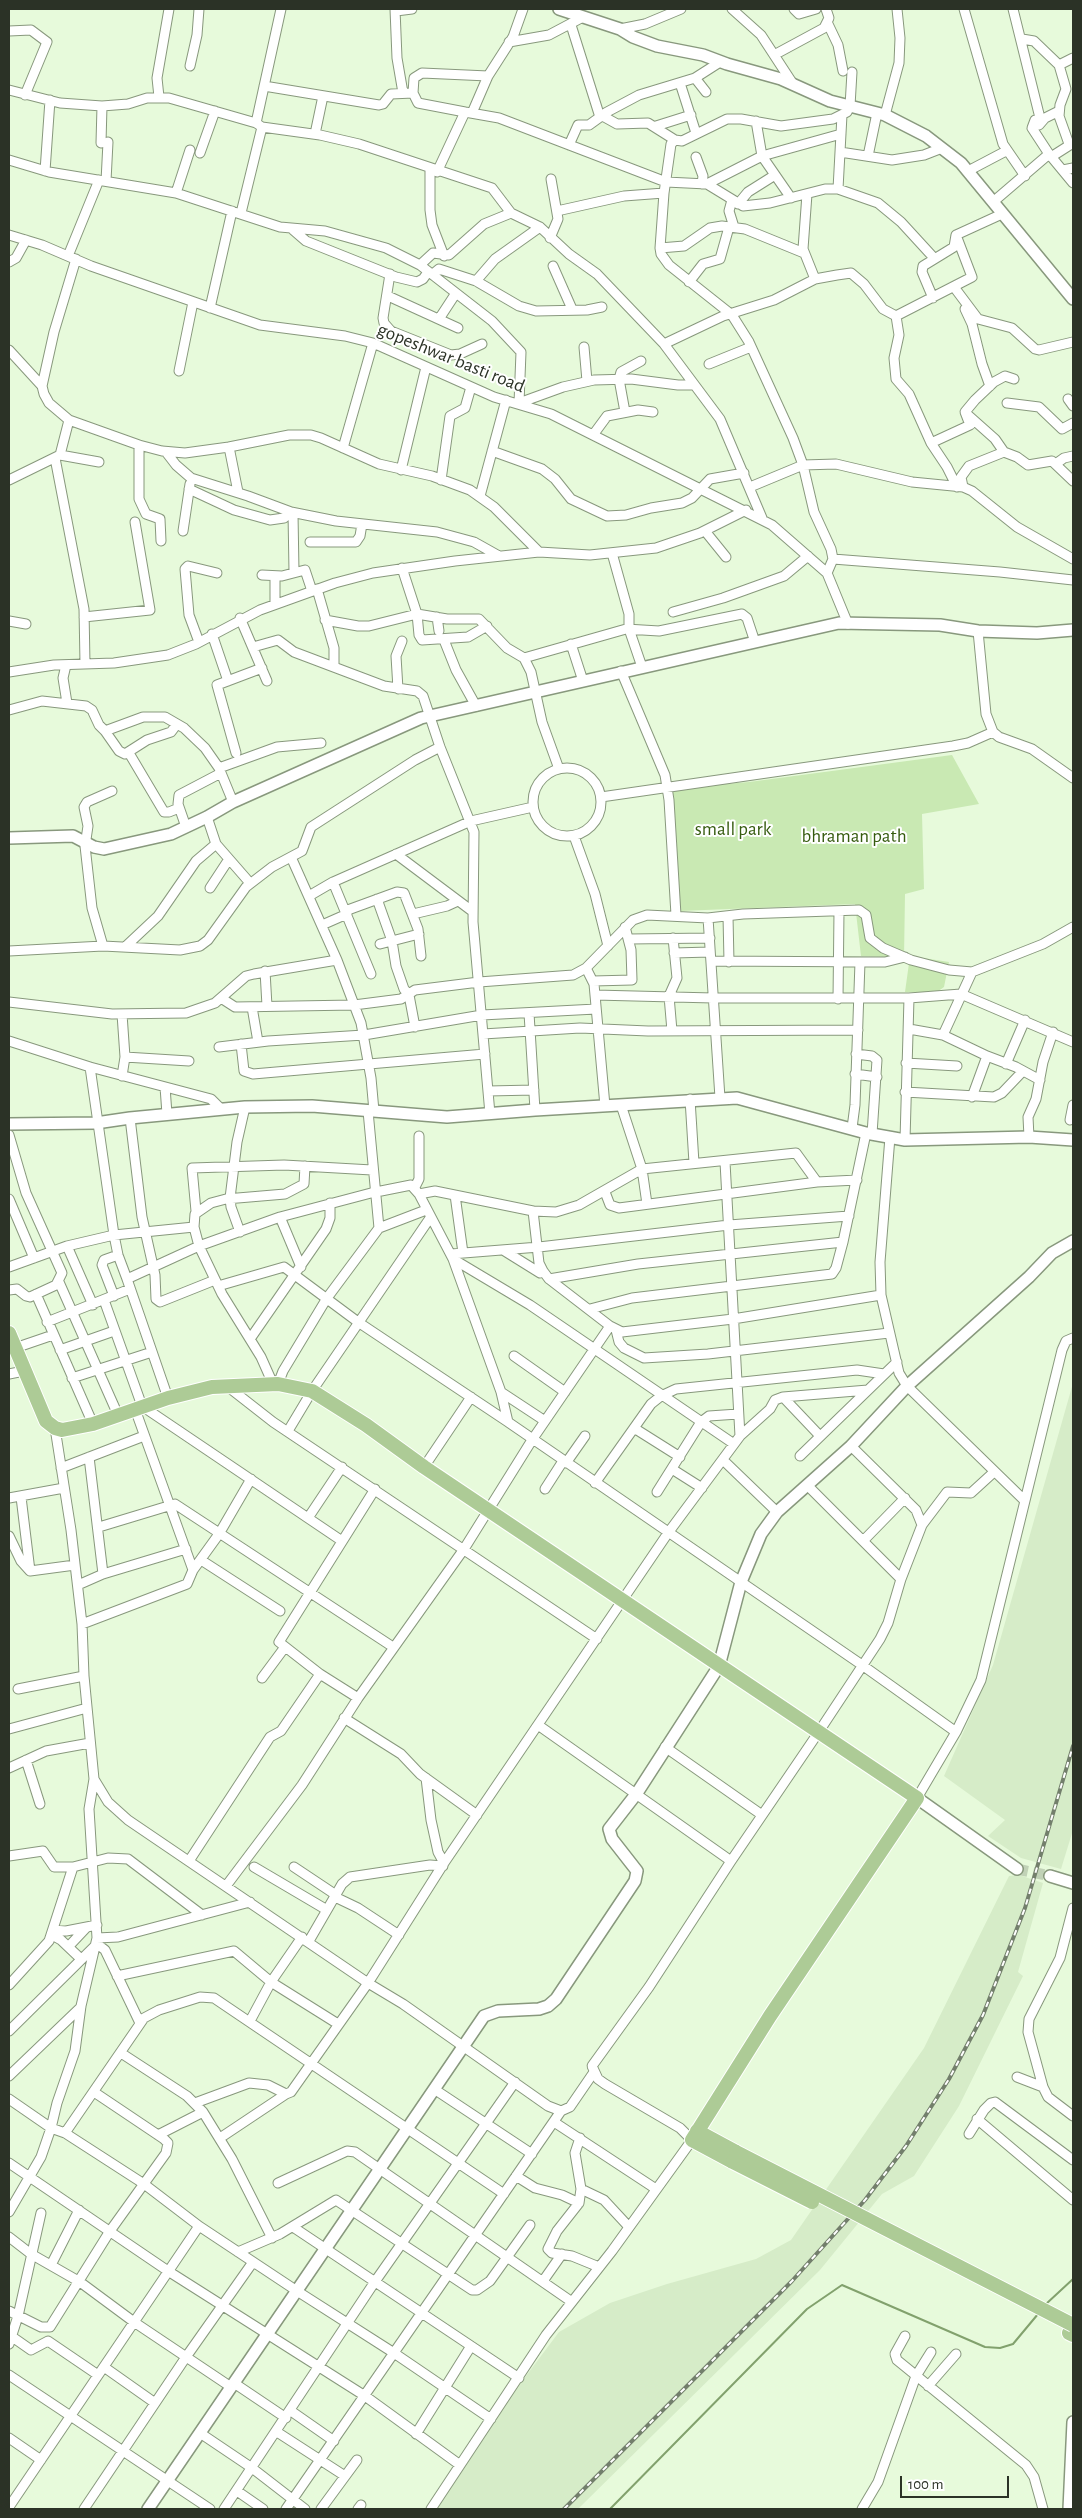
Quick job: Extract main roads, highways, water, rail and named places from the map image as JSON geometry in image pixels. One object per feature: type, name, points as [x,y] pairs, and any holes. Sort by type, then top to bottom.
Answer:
[{"type":"main road","points":[[9,1333],[46,1421],[55,1428],[68,1430],[92,1424],[168,1398],[226,1386],[275,1384],[312,1391],[366,1425],[424,1467],[917,1798],[770,2016],[694,2135],[1072,2331]]},
{"type":"waterway","points":[[1046,2304],[1073,2279]]},
{"type":"waterway","points":[[610,2509],[807,2309],[842,2285],[985,2347],[1000,2348],[1013,2344],[1038,2314]]},
{"type":"tunnel","points":[[1017,1869],[1050,1876]]},
{"type":"railway","points":[[564,2509],[792,2281],[865,2200],[906,2146],[949,2079],[983,2015],[1025,1908],[1073,1746]]},
{"type":"park label","name":"small park","points":[[733,829]]},
{"type":"park label","name":"bhraman path","points":[[854,836]]}]
